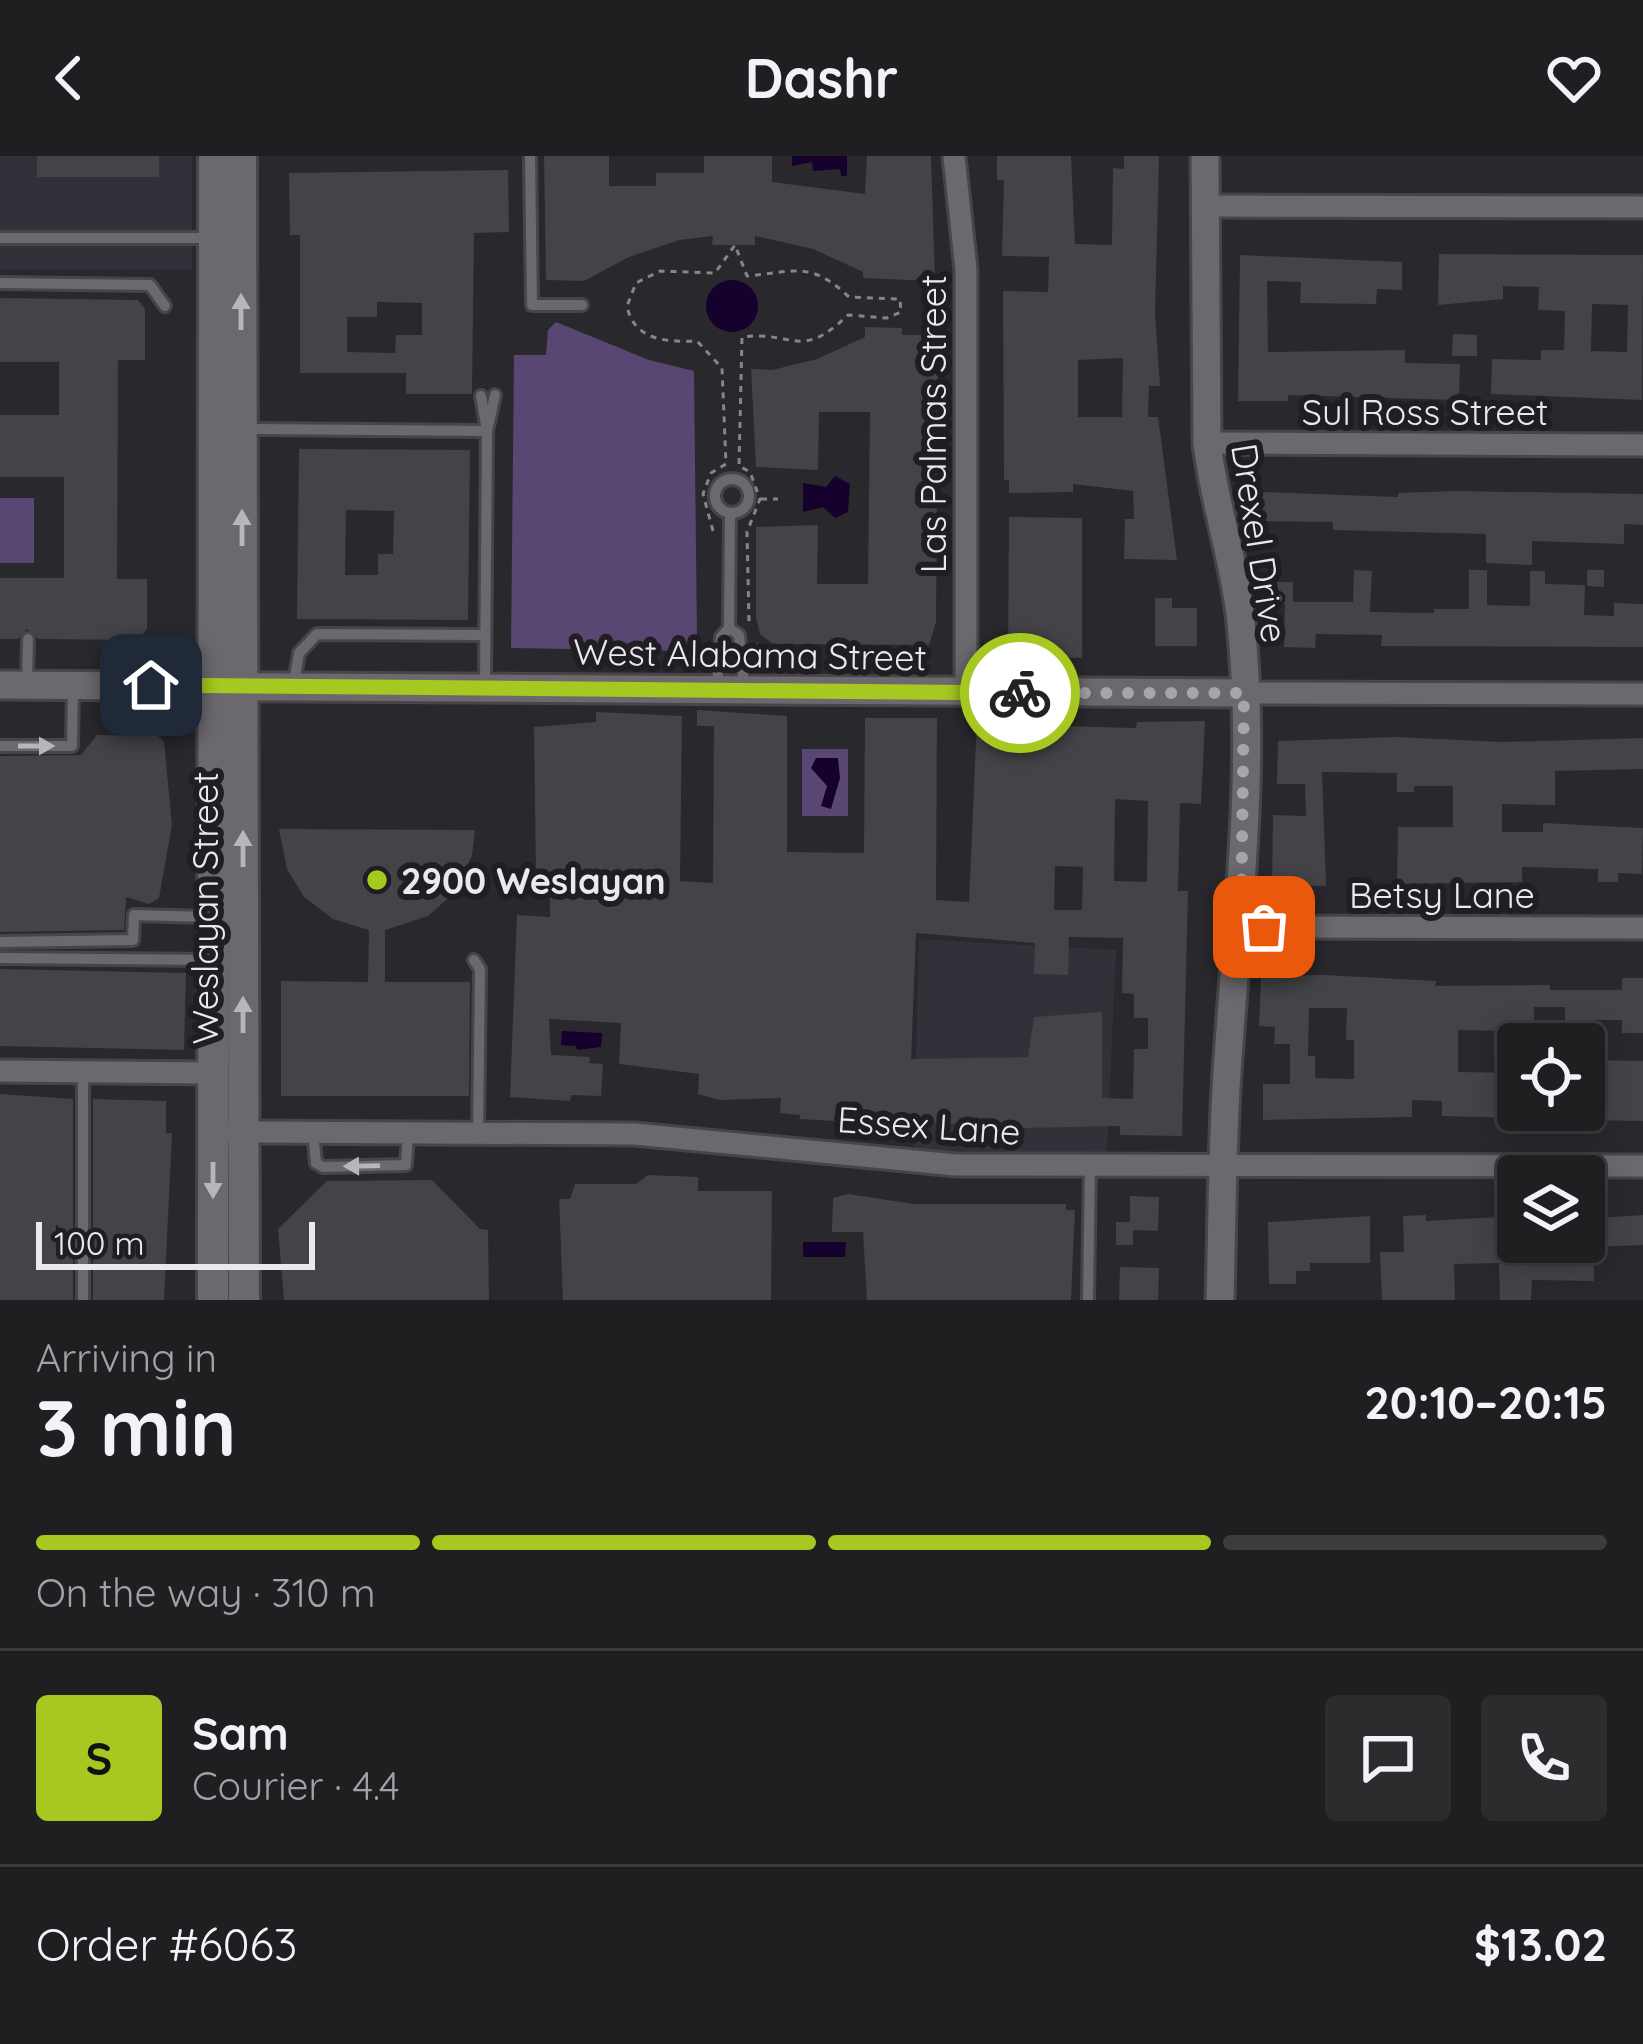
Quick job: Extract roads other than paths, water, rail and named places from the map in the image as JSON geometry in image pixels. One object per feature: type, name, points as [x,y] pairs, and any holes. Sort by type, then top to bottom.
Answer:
[{"type":"main road","name":"Weslayan Street","points":[[214,156],[227,238],[222,909],[228,1132],[244,1300]]},
{"type":"main road","name":"Weslayan Street","points":[[227,238],[241,156]]},
{"type":"main road","name":"Weslayan Street","points":[[213,1300],[228,1132],[212,1073],[212,960],[222,909]]},
{"type":"street","name":"Las Palmas Street","points":[[954,156],[966,270],[966,692]]},
{"type":"street","name":"Drexel Drive","points":[[1204,156],[1207,443],[1212,486],[1233,563],[1244,693],[1241,927],[1220,1300]]},
{"type":"street","points":[[1205,206],[1643,207]]},
{"type":"street","name":"Sul Ross Street","points":[[1207,443],[1643,445]]},
{"type":"street","name":"West Alabama Street","points":[[13,685],[1643,694]]},
{"type":"street","name":"Betsy Lane","points":[[1241,927],[1643,928]]},
{"type":"street","points":[[0,1071],[212,1073]]},
{"type":"street","name":"Essex Lane","points":[[228,1132],[635,1134],[936,1164],[1643,1166]]},
{"type":"lane","points":[[530,156],[532,305],[582,305]]},
{"type":"lane","points":[[0,238],[227,238]]},
{"type":"lane","points":[[0,283],[150,285],[164,306]]},
{"type":"lane","points":[[32,284],[32,298]]},
{"type":"lane","points":[[87,284],[87,299]]},
{"type":"lane","points":[[484,688],[488,395]]},
{"type":"lane","points":[[227,429],[487,431]]},
{"type":"lane","points":[[470,477],[486,477]]},
{"type":"lane","points":[[469,492],[486,492]]},
{"type":"lane","points":[[730,513],[729,628],[721,637],[730,690]]},
{"type":"lane","points":[[729,628],[740,635],[730,690]]},
{"type":"lane","points":[[293,686],[299,653],[317,634],[485,635]]},
{"type":"lane","points":[[13,685],[28,639]]},
{"type":"lane","points":[[0,746],[72,746],[73,685]]},
{"type":"lane","points":[[0,942],[133,940],[134,915],[222,909]]},
{"type":"lane","points":[[0,958],[212,960]]},
{"type":"lane","points":[[474,960],[480,969],[478,1133]]},
{"type":"lane","points":[[83,1072],[83,1300]]},
{"type":"lane","points":[[313,1132],[316,1163],[323,1167],[406,1166],[408,1133]]},
{"type":"lane","points":[[1088,1300],[1090,1165]]},
{"type":"place","name":"2900 Weslayan","points":[[377,880]]}]
